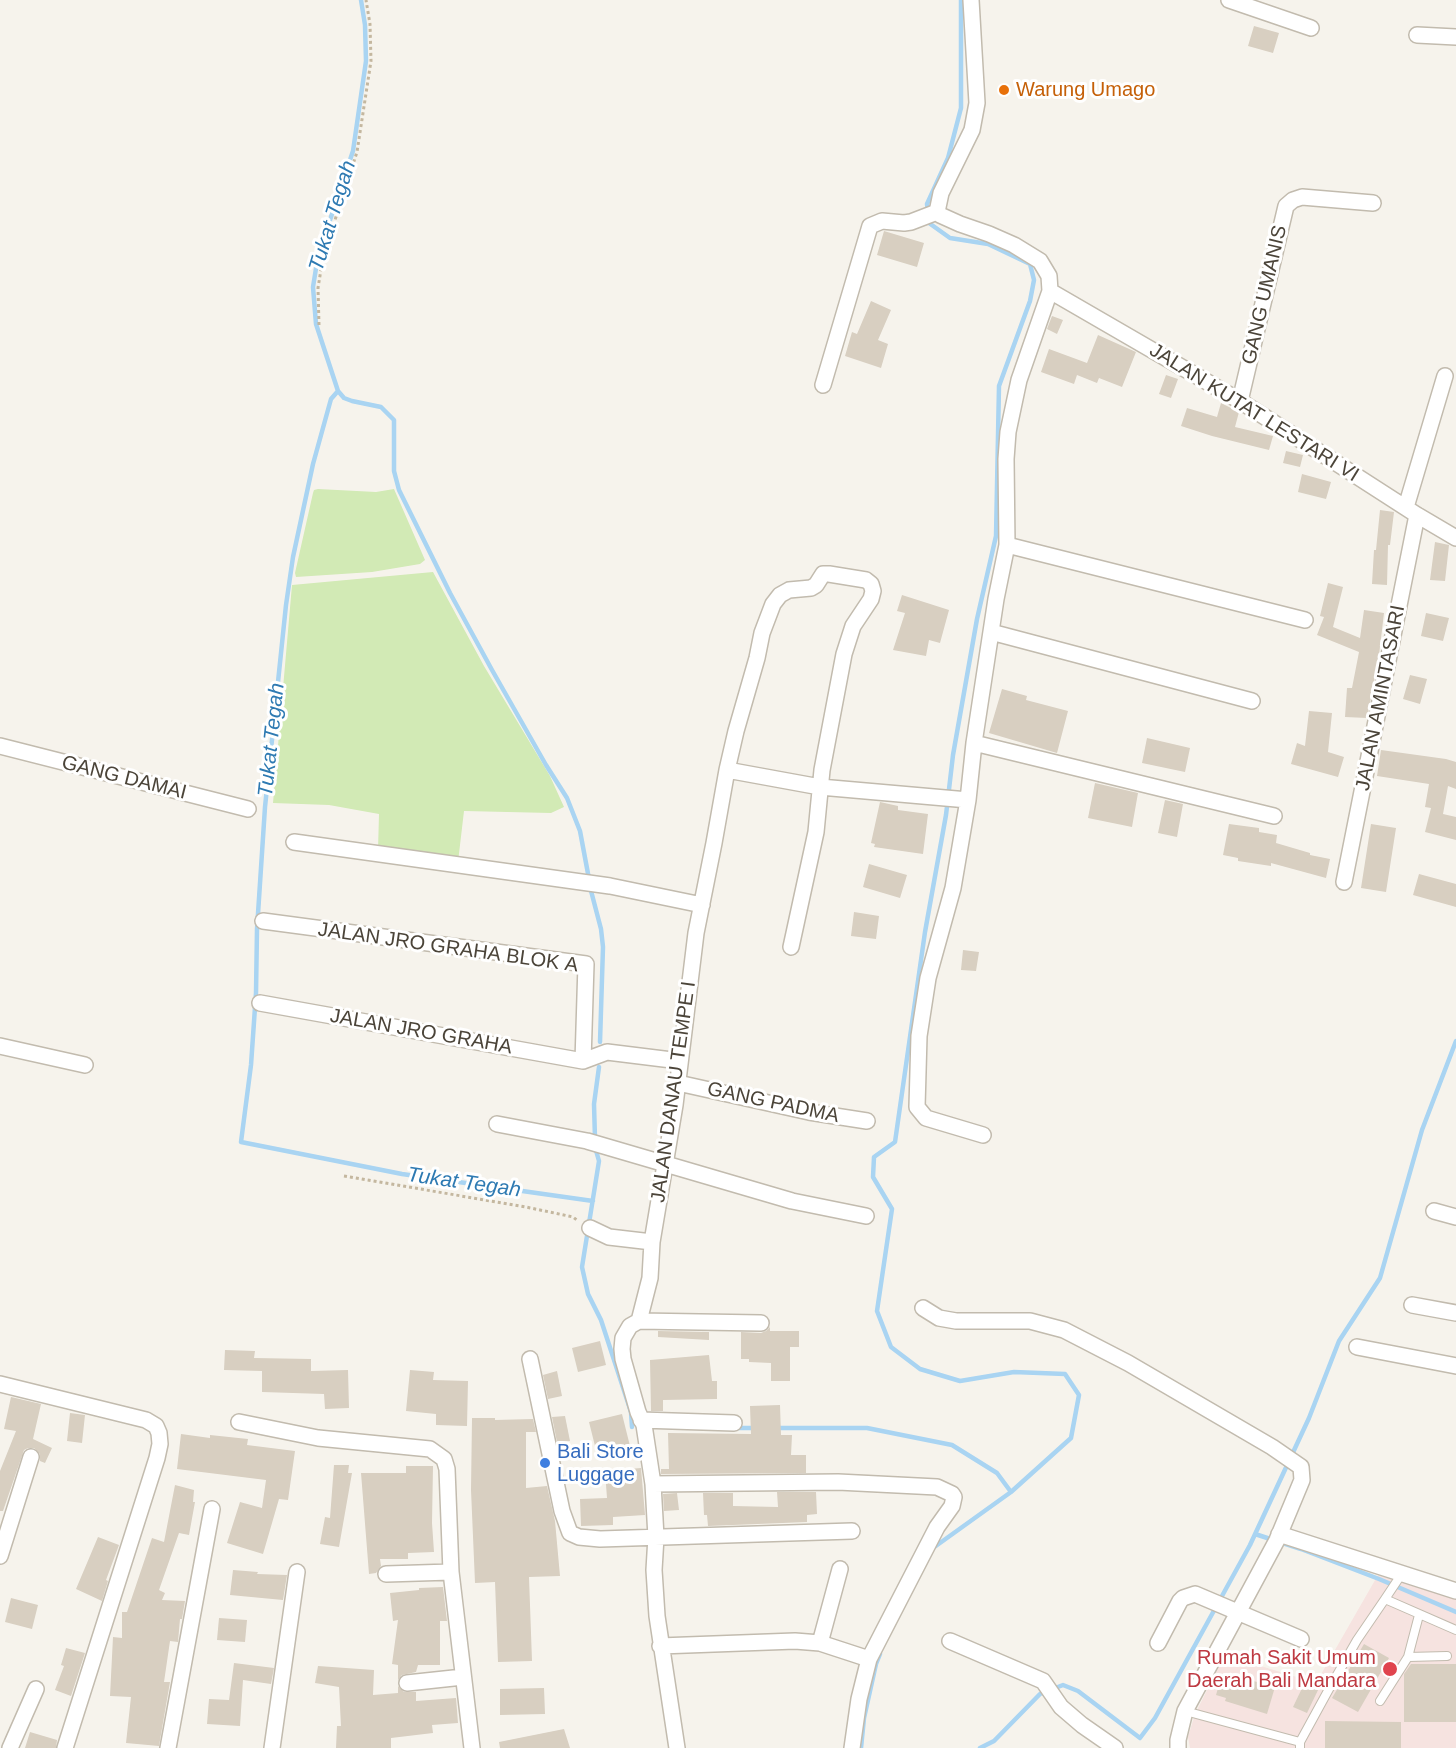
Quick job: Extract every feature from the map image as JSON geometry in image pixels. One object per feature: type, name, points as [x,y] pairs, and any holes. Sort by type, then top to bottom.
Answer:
[{"type":"street","points":[[934,213],[941,193],[972,130],[977,103],[970,0]]},
{"type":"street","points":[[1229,0],[1311,28]]},
{"type":"street","points":[[1417,35],[1456,37]]},
{"type":"street","name":"GANG UMANIS","points":[[1240,401],[1286,206],[1302,197],[1373,203]]},
{"type":"street","points":[[823,385],[870,226],[882,221],[911,222],[934,213],[1014,245],[1040,261],[1049,276],[1050,291],[1019,380],[1008,432],[1005,459],[1007,545],[964,800],[953,888],[928,978],[919,1036],[917,1107],[926,1118],[983,1135]]},
{"type":"street","name":"JALAN KUTAT LESTARI VI","points":[[1050,291],[1240,401],[1456,538]]},
{"type":"street","name":"JALAN AMINTASARI","points":[[1344,882],[1412,511],[1445,376]]},
{"type":"street","points":[[1007,545],[1305,620]]},
{"type":"street","name":"JALAN DANAU TEMPE I","points":[[677,1748],[660,1646],[654,1570],[656,1537],[653,1484],[641,1420],[628,1379],[622,1349],[623,1338],[630,1326],[639,1321],[650,1278],[652,1242],[667,1166],[691,967],[735,731],[757,658],[762,633],[773,604],[789,590],[811,588],[816,585],[823,574],[866,580],[871,584],[873,591],[871,599],[858,617],[849,637],[820,787]]},
{"type":"street","points":[[991,632],[1252,701]]},
{"type":"street","points":[[974,743],[1274,816]]},
{"type":"street","name":"GANG DAMAI","points":[[0,747],[248,809]]},
{"type":"street","points":[[726,770],[820,787],[964,800]]},
{"type":"street","points":[[791,947],[816,831],[820,787]]},
{"type":"street","points":[[294,842],[610,886],[702,904]]},
{"type":"street","name":"JALAN JRO GRAHA BLOK A","points":[[263,921],[586,964],[583,1061]]},
{"type":"street","name":"JALAN JRO GRAHA","points":[[260,1003],[583,1061]]},
{"type":"street","points":[[0,1046],[85,1065]]},
{"type":"street","points":[[583,1061],[607,1052],[680,1061]]},
{"type":"street","name":"GANG PADMA","points":[[678,1083],[809,1112],[867,1121]]},
{"type":"street","points":[[497,1124],[587,1141],[792,1201],[866,1216]]},
{"type":"street","points":[[1434,1212],[1456,1217]]},
{"type":"street","points":[[590,1228],[609,1237],[652,1242]]},
{"type":"street","points":[[1412,1305],[1456,1313]]},
{"type":"street","points":[[922,1308],[939,1318],[956,1321],[1030,1321],[1064,1330],[1128,1363],[1272,1447],[1301,1467],[1302,1480],[1276,1541],[1234,1611],[1185,1711],[1178,1748]]},
{"type":"street","points":[[639,1321],[761,1323]]},
{"type":"street","points":[[1358,1347],[1456,1366]]},
{"type":"street","points":[[530,1359],[562,1511],[570,1533],[579,1537],[600,1539],[852,1531]]},
{"type":"street","points":[[0,1384],[140,1418],[156,1426],[159,1433],[157,1458],[66,1748]]},
{"type":"street","points":[[641,1420],[734,1423]]},
{"type":"street","points":[[239,1422],[318,1438],[430,1449],[444,1459],[447,1469],[451,1572],[472,1748]]},
{"type":"street","points":[[0,1556],[31,1457]]},
{"type":"street","points":[[653,1484],[838,1482],[926,1485],[950,1492],[954,1497],[952,1506],[937,1527],[869,1659],[859,1699],[852,1748]]},
{"type":"street","points":[[168,1748],[212,1509]]},
{"type":"street","points":[[1276,1541],[1456,1591]]},
{"type":"street","points":[[819,1643],[840,1569]]},
{"type":"street","points":[[272,1748],[297,1572]]},
{"type":"street","points":[[386,1574],[451,1572]]},
{"type":"street","points":[[1158,1643],[1183,1598],[1195,1594],[1301,1639]]},
{"type":"street","points":[[660,1646],[757,1641],[819,1643],[869,1659]]},
{"type":"street","points":[[950,1641],[1043,1681],[1061,1707],[1115,1748]]},
{"type":"street","points":[[407,1683],[463,1677]]},
{"type":"street","points":[[10,1748],[36,1689]]},
{"type":"lane","points":[[1185,1711],[1300,1745],[1358,1640],[1400,1577]]},
{"type":"lane","points":[[1385,1599],[1456,1630]]},
{"type":"lane","points":[[1380,1701],[1408,1656],[1419,1615]]},
{"type":"lane","points":[[1408,1656],[1447,1656]]},
{"type":"path","points":[[319,325],[318,288],[323,257],[357,152],[371,61],[370,24],[366,0]]},
{"type":"path","points":[[344,1176],[573,1217]]},
{"type":"shaded area","name":"Rumah Sakit Umum Daerah Bali Mandara","points":[[1378,1575],[1456,1597],[1456,1748],[1190,1748],[1188,1737],[1195,1714],[1225,1655],[1316,1683]]},
{"type":"green space","points":[[318,489],[376,492],[394,489],[425,560],[420,564],[372,572],[296,577],[313,493]]},
{"type":"green space","points":[[433,572],[484,666],[550,776],[564,807],[551,813],[464,811],[458,862],[378,850],[379,814],[329,805],[273,803],[292,585]]},
{"type":"building","points":[[1254,26],[1279,33],[1273,53],[1248,46]]},
{"type":"building","points":[[884,231],[924,243],[917,267],[877,255]]},
{"type":"building","points":[[871,301],[891,310],[878,340],[888,344],[881,368],[845,356],[852,332],[857,334]]},
{"type":"building","points":[[1052,316],[1063,320],[1057,334],[1047,329]]},
{"type":"building","points":[[1098,335],[1136,352],[1122,387],[1099,378],[1097,383],[1077,375],[1074,384],[1041,372],[1049,349],[1087,363]]},
{"type":"building","points":[[1166,375],[1178,379],[1171,398],[1159,394]]},
{"type":"building","points":[[1221,403],[1239,412],[1235,427],[1273,436],[1269,450],[1181,426],[1187,408],[1217,417]]},
{"type":"building","points":[[1286,451],[1303,455],[1300,467],[1283,463]]},
{"type":"building","points":[[1302,474],[1331,482],[1326,499],[1298,492]]},
{"type":"building","points":[[1380,510],[1394,512],[1390,545],[1388,545],[1387,585],[1372,584]]},
{"type":"building","points":[[1435,542],[1449,545],[1445,581],[1430,580]]},
{"type":"building","points":[[1328,583],[1343,587],[1333,627],[1360,638],[1364,610],[1384,613],[1367,718],[1345,717],[1347,688],[1352,688],[1359,652],[1317,635],[1324,617],[1320,616]]},
{"type":"building","points":[[902,595],[949,610],[940,643],[929,640],[926,656],[893,650],[905,613],[897,611]]},
{"type":"building","points":[[1426,613],[1449,618],[1443,641],[1421,636]]},
{"type":"building","points":[[1410,675],[1427,679],[1420,704],[1403,699]]},
{"type":"building","points":[[1002,689],[1027,696],[1026,700],[1068,711],[1057,753],[989,733]]},
{"type":"building","points":[[1309,711],[1332,713],[1328,752],[1344,757],[1338,777],[1291,764],[1297,743],[1305,746]]},
{"type":"building","points":[[1147,738],[1190,748],[1185,772],[1142,763]]},
{"type":"building","points":[[1381,750],[1456,762],[1456,789],[1448,786],[1443,814],[1456,817],[1456,840],[1425,832],[1431,808],[1425,807],[1429,784],[1377,776]]},
{"type":"building","points":[[1095,783],[1138,793],[1132,827],[1088,818]]},
{"type":"building","points":[[1165,800],[1183,804],[1177,837],[1158,833]]},
{"type":"building","points":[[880,802],[898,806],[898,810],[928,814],[923,854],[874,847],[875,844],[871,843]]},
{"type":"building","points":[[1229,824],[1259,828],[1259,832],[1277,835],[1276,843],[1310,853],[1310,855],[1330,859],[1326,878],[1271,863],[1271,866],[1238,861],[1238,858],[1223,855]]},
{"type":"building","points":[[1371,824],[1396,828],[1386,892],[1361,888]]},
{"type":"building","points":[[869,864],[907,875],[900,898],[863,887]]},
{"type":"building","points":[[1419,874],[1456,884],[1456,907],[1413,895]]},
{"type":"building","points":[[854,912],[879,916],[876,939],[851,936]]},
{"type":"building","points":[[963,950],[979,952],[976,971],[961,970]]},
{"type":"building","points":[[770,1327],[770,1331],[799,1331],[799,1347],[790,1347],[790,1381],[771,1381],[771,1363],[749,1362],[749,1359],[741,1359],[741,1332],[761,1333]]},
{"type":"building","points":[[658,1331],[709,1332],[709,1340],[658,1337]]},
{"type":"building","points":[[600,1341],[606,1365],[578,1372],[572,1348]]},
{"type":"building","points":[[225,1350],[255,1351],[254,1358],[311,1359],[311,1371],[348,1370],[349,1408],[325,1409],[324,1394],[262,1392],[262,1371],[224,1370]]},
{"type":"building","points":[[709,1355],[712,1381],[717,1381],[717,1399],[663,1400],[663,1411],[651,1411],[650,1360]]},
{"type":"building","points":[[410,1370],[434,1372],[433,1380],[468,1381],[467,1426],[436,1425],[436,1414],[406,1411]]},
{"type":"building","points":[[557,1371],[562,1396],[548,1399],[543,1375]]},
{"type":"building","points":[[11,1397],[41,1404],[33,1439],[52,1448],[45,1463],[40,1461],[40,1454],[34,1448],[24,1450],[3,1511],[0,1511],[0,1471],[16,1431],[4,1429]]},
{"type":"building","points":[[780,1405],[781,1435],[792,1435],[791,1455],[806,1455],[806,1473],[661,1474],[661,1469],[669,1469],[668,1433],[751,1434],[750,1406]]},
{"type":"building","points":[[70,1413],[85,1415],[82,1443],[67,1441]]},
{"type":"building","points":[[622,1414],[630,1446],[597,1454],[589,1422]]},
{"type":"building","points":[[565,1416],[570,1441],[557,1442],[552,1417]]},
{"type":"building","points":[[472,1418],[533,1419],[536,1432],[526,1432],[526,1488],[547,1486],[555,1521],[560,1576],[529,1577],[532,1661],[498,1662],[495,1582],[475,1583],[471,1490]]},
{"type":"building","points":[[181,1434],[210,1438],[210,1435],[248,1439],[247,1445],[295,1451],[288,1500],[279,1499],[263,1554],[227,1543],[240,1502],[262,1508],[266,1480],[177,1469]]},
{"type":"building","points":[[334,1465],[349,1465],[348,1473],[352,1473],[339,1547],[320,1544],[325,1517],[330,1518]]},
{"type":"building","points":[[406,1466],[433,1466],[434,1552],[408,1553],[408,1559],[380,1559],[381,1566],[376,1573],[369,1574],[361,1473],[406,1473]]},
{"type":"building","points":[[641,1468],[645,1515],[613,1517],[613,1525],[581,1526],[580,1499],[607,1498],[605,1471]]},
{"type":"building","points":[[175,1485],[194,1490],[193,1502],[195,1502],[189,1535],[179,1533],[159,1590],[165,1593],[162,1600],[185,1601],[182,1619],[180,1619],[178,1642],[170,1641],[164,1682],[170,1682],[159,1746],[126,1743],[131,1697],[110,1696],[113,1637],[122,1638],[122,1612],[127,1612],[152,1538],[164,1542]]},
{"type":"building","points":[[777,1492],[816,1492],[817,1514],[807,1515],[807,1522],[708,1526],[707,1515],[704,1515],[703,1493],[733,1493],[733,1506],[778,1507]]},
{"type":"building","points":[[677,1493],[679,1510],[664,1511],[663,1494]]},
{"type":"building","points":[[98,1537],[119,1545],[106,1580],[108,1581],[102,1601],[76,1589]]},
{"type":"building","points":[[233,1570],[287,1575],[283,1600],[230,1595]]},
{"type":"building","points":[[443,1587],[447,1621],[440,1621],[440,1665],[418,1665],[416,1672],[402,1675],[398,1680],[398,1665],[392,1664],[398,1620],[393,1621],[390,1593]]},
{"type":"building","points":[[11,1598],[38,1605],[32,1629],[5,1622]]},
{"type":"building","points":[[219,1618],[247,1620],[245,1642],[217,1640]]},
{"type":"building","points":[[1364,1644],[1389,1658],[1358,1712],[1332,1698]]},
{"type":"building","points":[[66,1648],[85,1653],[71,1696],[55,1690],[64,1666],[61,1665]]},
{"type":"building","points":[[234,1663],[274,1668],[271,1684],[243,1680],[240,1726],[207,1724],[209,1699],[229,1700]]},
{"type":"building","points":[[1411,1664],[1456,1664],[1456,1722],[1404,1722],[1404,1674]]},
{"type":"building","points":[[318,1666],[374,1670],[373,1695],[398,1693],[398,1686],[404,1692],[416,1692],[416,1701],[456,1698],[458,1723],[432,1725],[433,1733],[391,1738],[391,1748],[336,1748],[337,1726],[341,1726],[339,1687],[315,1683]]},
{"type":"building","points":[[1232,1675],[1275,1687],[1267,1714],[1225,1701],[1226,1698],[1216,1695],[1221,1678],[1230,1681]]},
{"type":"building","points":[[1305,1682],[1319,1688],[1307,1713],[1293,1707]]},
{"type":"building","points":[[544,1688],[545,1714],[500,1715],[500,1689]]},
{"type":"building","points":[[1325,1721],[1401,1722],[1401,1748],[1325,1748]]},
{"type":"building","points":[[564,1729],[570,1748],[500,1748],[499,1742]]},
{"type":"building","points":[[30,1732],[57,1740],[56,1748],[25,1748]]},
{"type":"waterway","points":[[361,0],[365,25],[366,61],[353,151],[318,256],[313,287],[316,324],[338,391],[344,398],[352,401],[381,407],[394,420],[394,471],[399,490],[450,593],[546,765],[567,798],[580,831],[589,879]]},
{"type":"waterway","points":[[933,1548],[1011,1492],[1071,1438],[1079,1395],[1065,1374],[1014,1372],[960,1381],[920,1369],[891,1347],[877,1311],[892,1209],[873,1177],[874,1157],[895,1142],[925,932],[946,815],[953,755],[977,619],[996,536],[999,386],[1030,301],[1034,280],[1030,264],[988,244],[950,238],[929,223],[927,204],[948,158],[961,108],[961,0]]},
{"type":"waterway","name":"Tukat Tegah","points":[[338,391],[331,399],[313,464],[293,557],[286,605],[265,807],[251,1065],[241,1142],[402,1174],[593,1201]]},
{"type":"waterway","points":[[590,887],[601,929],[603,947],[600,1042]]},
{"type":"waterway","points":[[980,1748],[994,1741],[1040,1694],[1063,1685],[1078,1691],[1140,1738],[1155,1718],[1250,1545],[1309,1418],[1339,1341],[1380,1278],[1422,1130],[1456,1041]]},
{"type":"waterway","points":[[595,1139],[594,1104],[599,1067]]},
{"type":"waterway","points":[[595,1147],[599,1161],[582,1267],[588,1294],[601,1320],[631,1412],[632,1427]]},
{"type":"waterway","points":[[736,1428],[754,1428]]},
{"type":"waterway","points":[[775,1428],[867,1428],[952,1445],[997,1473],[1011,1492]]},
{"type":"waterway","points":[[1255,1534],[1379,1579],[1456,1612]]},
{"type":"waterway","points":[[861,1748],[864,1718],[880,1654]]},
{"type":"place","name":"Warung Umago","points":[[1004,90]]},
{"type":"place","name":"Bali Store Luggage","points":[[545,1463]]},
{"type":"place","name":"Rumah Sakit Umum Daerah Bali Mandara","points":[[1390,1669]]}]
